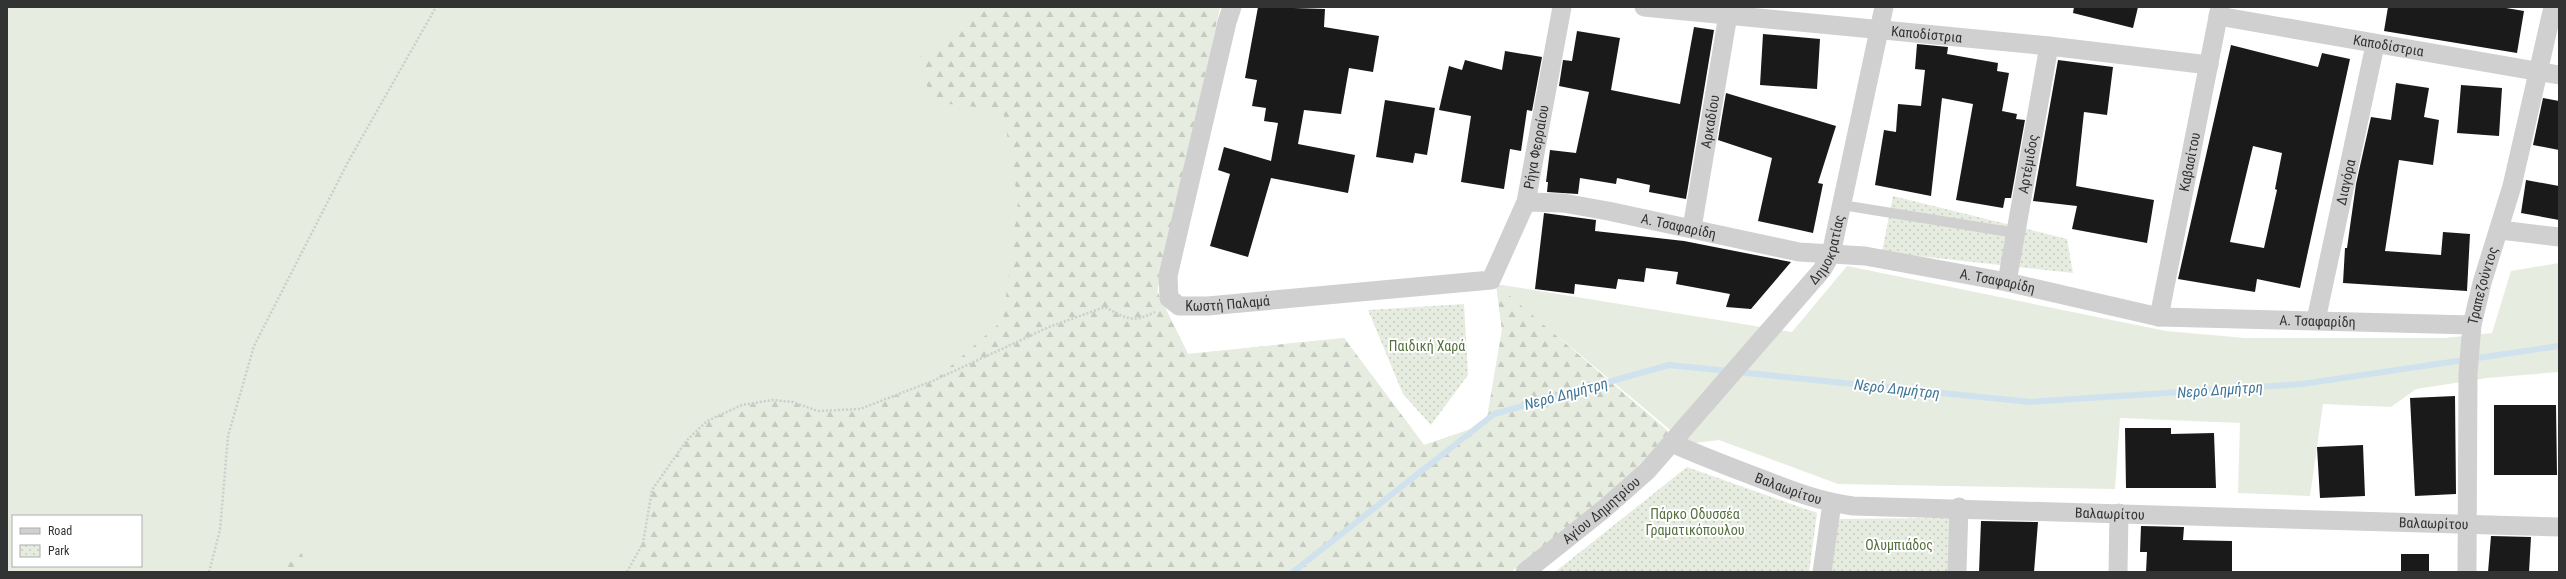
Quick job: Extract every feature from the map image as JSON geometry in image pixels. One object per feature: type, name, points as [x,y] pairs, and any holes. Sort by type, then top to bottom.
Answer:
[{"type":"street","name":"Κωστή Παλαμά","points":[[1232,7],[1175,237],[1167,288],[1169,298],[1173,303],[1186,307],[1208,306],[1491,280]]},
{"type":"street","name":"Ρήγα Φερραίου","points":[[1491,280],[1526,202],[1562,7]]},
{"type":"street","name":"Καποδίστρια","points":[[1644,7],[2049,46],[2209,65]]},
{"type":"street","name":"Δημοκρατίας","points":[[1672,443],[1822,270],[1831,254],[1884,7]]},
{"type":"street","name":"Τραπεζούντος","points":[[2467,572],[2468,373],[2471,334],[2482,283],[2500,230],[2553,7]]},
{"type":"street","name":"Καποδίστρια","points":[[2219,12],[2375,45],[2559,75]]},
{"type":"street","name":"Καβασίτου","points":[[2159,318],[2219,12]]},
{"type":"street","name":"Αρκαδίου","points":[[1692,228],[1728,15]]},
{"type":"street","name":"Διαγόρα","points":[[2316,320],[2375,45]]},
{"type":"street","name":"Αρτέμιδος","points":[[2007,282],[2049,46]]},
{"type":"street","name":"Α. Τσαφαρίδη","points":[[1526,202],[1562,204],[1692,228],[1799,252],[1865,256],[2007,282],[2159,318],[2316,320],[2471,334]]},
{"type":"street","points":[[2500,230],[2559,238]]},
{"type":"street","name":"Βαλαωρίτου","points":[[1672,443],[1708,459],[1832,503],[1878,507],[1959,507],[2559,527]]},
{"type":"street","name":"Αγίου Δημητρίου","points":[[1525,572],[1632,485],[1672,443]]},
{"type":"street","points":[[1822,572],[1832,503]]},
{"type":"street","points":[[1957,572],[1959,507]]},
{"type":"street","points":[[2118,572],[2119,512]]},
{"type":"lane","points":[[1842,205],[2016,233]]},
{"type":"path","points":[[209,572],[220,530],[228,436],[254,346],[348,162],[436,7]]},
{"type":"path","points":[[627,572],[643,542],[652,490],[687,440],[707,421],[742,405],[772,400],[793,402],[818,411],[860,409],[935,380],[1049,327],[1105,307],[1123,316],[1140,320],[1173,303]]},
{"type":"green space","points":[[7,7],[1220,7],[1157,292],[1188,354],[1344,338],[1424,445],[1486,424],[1502,330],[1496,284],[1792,332],[1847,266],[2166,331],[2245,338],[2445,338],[2492,333],[2511,271],[2559,263],[2559,372],[2487,378],[2416,389],[2391,407],[2323,404],[2310,496],[2238,493],[2240,423],[2120,418],[2115,489],[1838,484],[1719,440],[1687,444],[1541,322],[1669,432],[1593,507],[1511,572],[7,572]]},
{"type":"green space","points":[[990,7],[1220,7],[1157,291],[1188,354],[1344,338],[1424,445],[1486,424],[1502,330],[1496,284],[1669,432],[1632,473],[1593,507],[1511,572],[627,572],[643,542],[652,490],[687,440],[707,421],[742,405],[772,400],[793,402],[818,411],[860,409],[935,380],[1003,320],[1018,202],[1003,110],[931,102],[920,57]]},
{"type":"green space","points":[[1893,196],[2067,239],[2073,273],[1882,252]]},
{"type":"green space","name":"Παιδική Χαρά","points":[[1464,304],[1468,375],[1431,425],[1403,394],[1368,310]]},
{"type":"green space","name":"Πάρκο Οδυσσέα Γραματικόπουλου","points":[[1687,467],[1817,513],[1809,572],[1555,572]]},
{"type":"green space","name":"Ολυμπιάδος","points":[[1950,518],[1950,572],[1831,572],[1839,519]]},
{"type":"green space","points":[[302,553],[306,572],[278,572]]},
{"type":"building","points":[[1258,7],[1325,9],[1324,27],[1379,36],[1373,72],[1349,68],[1341,114],[1304,110],[1298,144],[1355,155],[1348,193],[1271,178],[1248,257],[1210,246],[1230,174],[1218,170],[1224,147],[1271,161],[1278,123],[1264,121],[1266,108],[1252,106],[1257,80],[1245,78]]},
{"type":"building","points":[[2074,7],[2138,7],[2133,28],[2073,13]]},
{"type":"building","points":[[2388,7],[2500,7],[2524,11],[2517,53],[2384,31]]},
{"type":"building","points":[[1694,27],[1714,30],[1686,199],[1649,192],[1650,185],[1617,178],[1616,184],[1580,178],[1578,194],[1547,192],[1548,182],[1546,182],[1550,150],[1576,153],[1589,92],[1559,86],[1563,60],[1572,61],[1577,31],[1620,38],[1611,90],[1680,104]]},
{"type":"building","points":[[1763,34],[1820,39],[1817,89],[1760,85]]},
{"type":"building","points":[[1917,44],[1948,47],[1947,54],[1998,63],[1997,71],[2009,73],[2002,111],[2017,114],[2016,119],[2025,120],[2011,198],[2005,198],[2003,208],[1956,200],[1973,104],[1942,98],[1931,196],[1875,185],[1884,130],[1896,132],[1898,104],[1921,106],[1925,70],[1915,69]]},
{"type":"building","points":[[2231,45],[2318,67],[2322,53],[2350,59],[2300,288],[2257,279],[2255,292],[2178,279]],"holes":[[[2253,146],[2282,153],[2275,189],[2277,190],[2264,248],[2230,242]]]},
{"type":"building","points":[[1505,51],[1542,57],[1532,111],[1527,110],[1521,151],[1510,149],[1504,189],[1461,182],[1471,116],[1439,110],[1449,66],[1462,70],[1465,60],[1502,70]]},
{"type":"building","points":[[2058,60],[2113,67],[2107,115],[2084,112],[2076,186],[2154,200],[2147,243],[2072,229],[2077,206],[2033,201]]},
{"type":"building","points":[[2396,83],[2429,88],[2424,117],[2439,120],[2433,165],[2399,160],[2385,251],[2441,255],[2443,232],[2470,234],[2467,291],[2343,283],[2345,248],[2347,248],[2356,184],[2371,117],[2391,120]]},
{"type":"building","points":[[2461,85],[2502,88],[2499,136],[2457,133]]},
{"type":"building","points":[[1726,93],[1836,126],[1818,183],[1823,184],[1813,233],[1758,221],[1772,158],[1718,140]]},
{"type":"building","points":[[2543,98],[2559,101],[2559,150],[2533,145]]},
{"type":"building","points":[[1385,100],[1435,108],[1427,155],[1415,153],[1413,163],[1376,157]]},
{"type":"building","points":[[2526,180],[2559,186],[2559,220],[2521,213]]},
{"type":"building","points":[[1544,213],[1596,220],[1595,231],[1684,241],[1791,262],[1751,309],[1726,307],[1730,294],[1676,284],[1678,272],[1646,268],[1644,282],[1618,279],[1616,289],[1575,284],[1574,294],[1535,289]]},
{"type":"building","points":[[2455,396],[2456,494],[2415,496],[2410,398]]},
{"type":"building","points":[[2494,405],[2556,405],[2557,475],[2494,475]]},
{"type":"building","points":[[2125,428],[2171,428],[2171,434],[2214,433],[2216,488],[2126,488]]},
{"type":"building","points":[[2363,445],[2365,496],[2320,498],[2317,447]]},
{"type":"building","points":[[1981,521],[2038,522],[2034,572],[1979,572]]},
{"type":"building","points":[[2141,526],[2184,527],[2183,540],[2232,541],[2232,572],[2146,572],[2147,552],[2140,552]]},
{"type":"building","points":[[2491,536],[2531,537],[2529,572],[2488,572]]},
{"type":"building","points":[[2401,554],[2429,554],[2429,572],[2401,572]]},
{"type":"waterway","name":"Νερό Δημήτρη","points":[[1293,572],[1494,414],[1669,365],[2030,402],[2302,384],[2559,346]]}]
